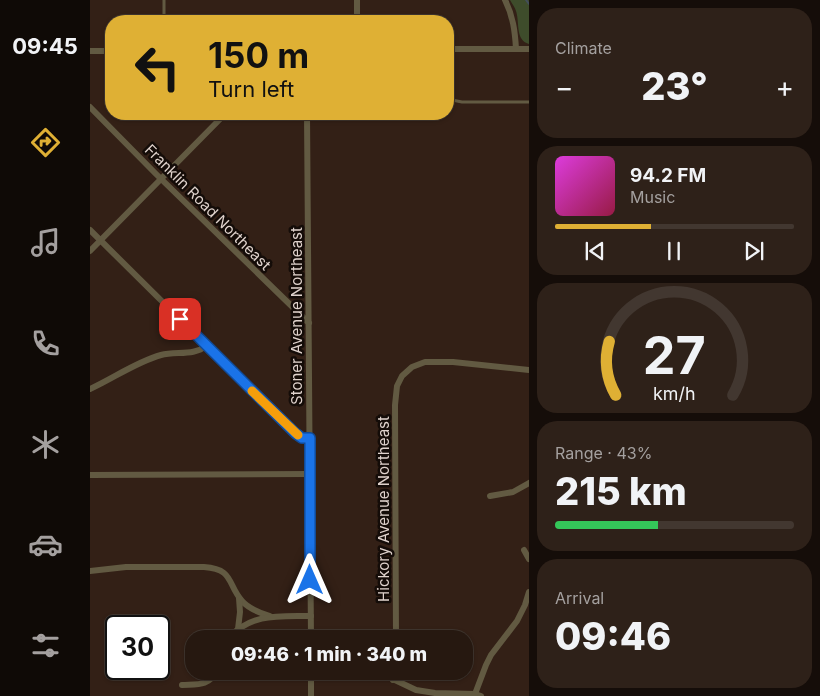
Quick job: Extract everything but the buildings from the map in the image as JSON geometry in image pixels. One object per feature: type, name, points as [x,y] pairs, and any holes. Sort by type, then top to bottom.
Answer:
[{"type":"street","points":[[357,0],[357,15]]},
{"type":"street","points":[[505,0],[514,26],[516,49]]},
{"type":"street","points":[[454,49],[529,49]]},
{"type":"street","points":[[90,51],[105,51]]},
{"type":"street","name":"Franklin Road Northeast","points":[[90,107],[309,323]]},
{"type":"street","points":[[90,251],[220,120]]},
{"type":"street","name":"Stoner Avenue Northeast","points":[[307,120],[311,630]]},
{"type":"street","points":[[90,230],[295,433],[302,438],[310,438]]},
{"type":"street","points":[[90,389],[155,357],[170,353],[195,351],[206,346]]},
{"type":"street","name":"Hickory Avenue Northeast","points":[[396,630],[395,405],[396,391],[400,380],[405,372],[412,367],[430,361],[529,370]]},
{"type":"street","points":[[90,475],[310,474]]},
{"type":"street","points":[[490,496],[513,492],[529,483]]},
{"type":"street","points":[[524,550],[529,559]]},
{"type":"street","points":[[90,571],[126,567],[213,568],[227,575],[238,595],[248,606],[270,616]]},
{"type":"street","points":[[393,680],[407,687],[426,692],[478,695],[486,665],[491,655],[517,621],[529,592]]},
{"type":"street","points":[[238,595],[240,614],[238,629]]},
{"type":"street","points":[[238,629],[252,621],[270,616],[310,616]]},
{"type":"street","points":[[182,685],[206,683],[210,680]]},
{"type":"street","points":[[311,680],[311,696]]},
{"type":"lane","points":[[164,0],[164,15]]},
{"type":"lane","points":[[454,100],[529,102]]},
{"type":"green space","points":[[510,0],[529,0],[529,44],[520,35],[516,11]]},
{"type":"waterway","points":[[526,0],[529,4]]},
{"type":"slow traffic","points":[[252,391],[298,435]]},
{"type":"route","points":[[180,319],[295,433],[302,438],[310,438],[310,580]]}]
